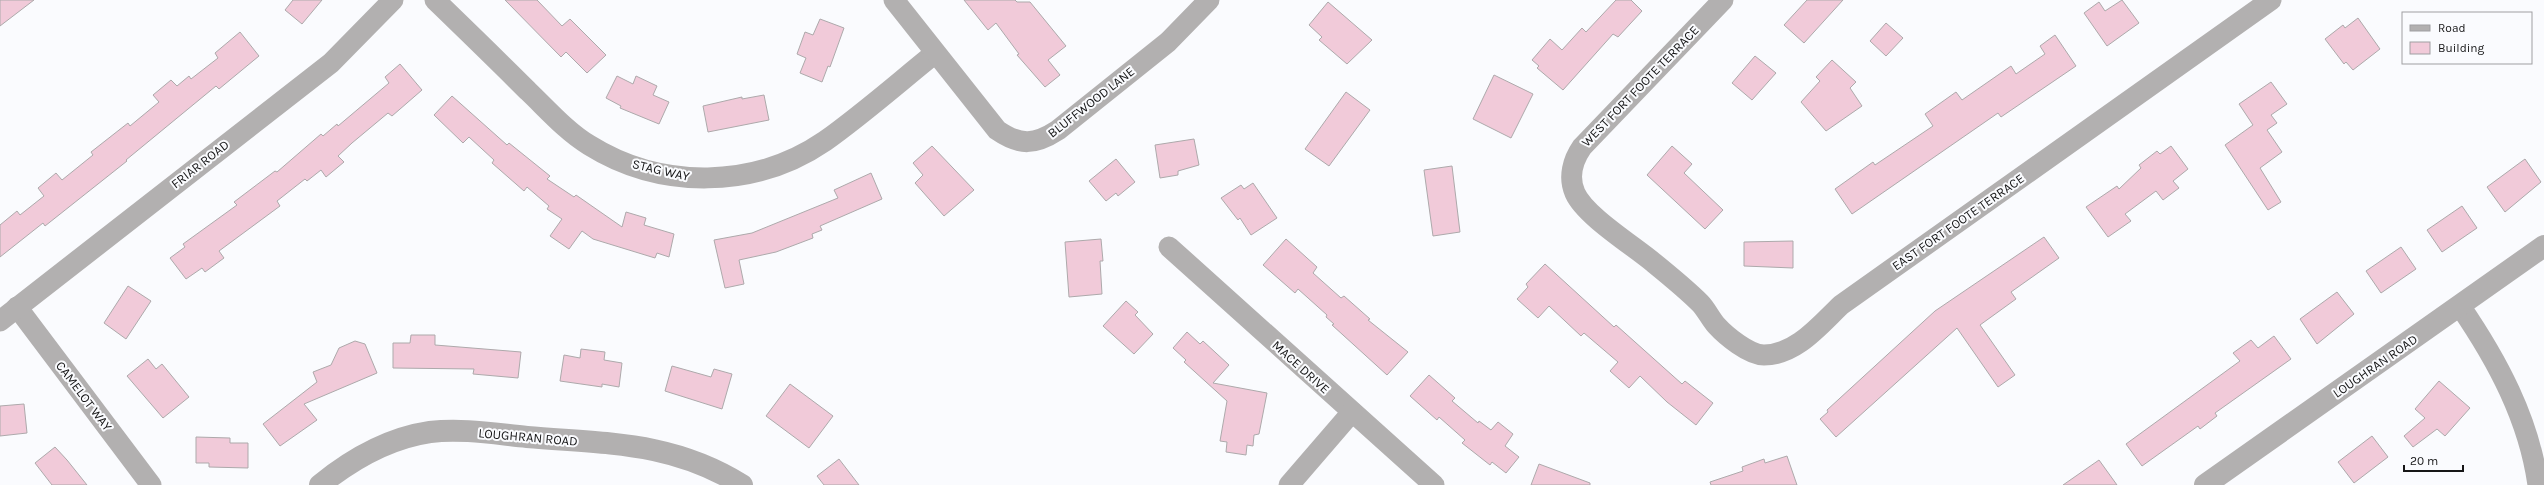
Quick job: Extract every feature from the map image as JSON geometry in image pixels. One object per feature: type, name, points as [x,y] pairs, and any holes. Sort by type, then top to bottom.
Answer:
[{"type":"street","name":"FRIAR ROAD","points":[[0,321],[331,63],[393,0]]},
{"type":"street","name":"STAG WAY","points":[[435,0],[560,122],[588,145],[618,160],[682,178],[718,178],[750,174],[788,161],[825,141],[934,54]]},
{"type":"street","name":"BLUFFWOOD LANE","points":[[894,0],[934,54],[997,130],[1011,140],[1030,142],[1044,139],[1064,125],[1168,42],[1208,0]]},
{"type":"street","name":"WEST FORT FOOTE TERRACE","points":[[1654,263],[1584,208],[1575,193],[1573,183],[1575,158],[1602,124],[1635,93],[1723,0]]},
{"type":"street","name":"EAST FORT FOOTE TERRACE","points":[[1654,263],[1701,304],[1726,336],[1762,355],[1776,354],[1804,340],[1841,305],[2271,0]]},
{"type":"street","name":"LOUGHRAN ROAD","points":[[2205,485],[2544,246]]},
{"type":"street","name":"MACE DRIVE","points":[[1169,247],[1434,485]]},
{"type":"street","points":[[2460,306],[2489,348],[2510,390],[2528,441],[2538,485]]},
{"type":"street","name":"CAMELOT WAY","points":[[17,307],[152,485]]},
{"type":"street","points":[[1289,485],[1352,412]]},
{"type":"street","name":"LOUGHRAN ROAD","points":[[320,485],[357,458],[384,446],[431,432],[461,432],[634,446],[667,451],[720,471],[742,485]]},
{"type":"building","points":[[0,0],[34,0],[0,26]]},
{"type":"building","points":[[293,0],[322,0],[302,24],[285,10]]},
{"type":"building","points":[[505,0],[537,0],[562,26],[570,19],[606,55],[587,73],[566,52],[561,57]]},
{"type":"building","points":[[964,0],[1015,0],[1017,2],[1030,2],[1066,46],[1048,60],[1060,75],[1045,87],[1017,55],[1019,54],[996,23],[988,30]]},
{"type":"building","points":[[1616,0],[1631,0],[1642,11],[1618,37],[1613,34],[1563,90],[1537,68],[1539,66],[1532,60],[1550,39],[1562,50],[1582,28],[1586,32]]},
{"type":"building","points":[[1807,0],[1843,0],[1804,43],[1784,25]]},
{"type":"building","points":[[2122,0],[2139,23],[2107,46],[2084,13],[2099,2],[2105,11]]},
{"type":"building","points":[[1328,2],[1372,40],[1347,64],[1319,40],[1322,37],[1309,25]]},
{"type":"building","points":[[2358,18],[2380,49],[2353,70],[2346,62],[2344,64],[2325,39],[2343,25],[2345,28]]},
{"type":"building","points":[[820,19],[844,28],[830,67],[828,66],[822,82],[800,73],[806,58],[797,54],[805,32],[813,35]]},
{"type":"building","points":[[1886,23],[1903,38],[1886,56],[1870,41]]},
{"type":"building","points":[[240,32],[259,56],[219,89],[216,86],[126,160],[127,161],[45,226],[43,223],[0,257],[0,225],[17,211],[20,215],[44,196],[38,188],[56,173],[62,180],[93,155],[91,152],[128,123],[130,126],[159,102],[153,95],[171,80],[177,86],[189,76],[191,79],[218,58],[215,53]]},
{"type":"building","points":[[2055,35],[2076,66],[2001,117],[1998,113],[1852,214],[1835,189],[1873,162],[1875,165],[1933,126],[1925,114],[1956,92],[1962,100],[2011,66],[2016,74],[2045,54],[2040,46]]},
{"type":"building","points":[[1755,56],[1776,73],[1752,100],[1732,83]]},
{"type":"building","points":[[1832,60],[1856,82],[1850,88],[1862,106],[1826,131],[1801,102],[1820,81],[1816,77]]},
{"type":"building","points":[[400,64],[422,90],[392,116],[388,113],[352,143],[338,156],[344,162],[326,177],[321,170],[307,181],[305,179],[277,201],[280,206],[219,251],[224,258],[205,272],[202,268],[186,279],[170,258],[185,247],[183,244],[237,205],[234,202],[275,171],[277,172],[321,134],[323,136],[337,124],[338,126],[389,83],[385,77]]},
{"type":"building","points":[[1494,75],[1533,94],[1511,138],[1473,119]]},
{"type":"building","points":[[617,76],[633,84],[636,76],[657,86],[653,95],[669,102],[659,124],[620,108],[621,106],[606,98]]},
{"type":"building","points":[[2271,82],[2287,104],[2271,115],[2277,123],[2267,130],[2282,152],[2260,168],[2281,202],[2268,210],[2225,145],[2253,125],[2239,104]]},
{"type":"building","points":[[1346,92],[1370,110],[1329,166],[1305,149]]},
{"type":"building","points":[[764,95],[769,120],[708,132],[703,106],[742,97],[742,99]]},
{"type":"building","points":[[452,96],[507,145],[509,143],[550,176],[547,179],[574,197],[576,195],[622,227],[626,212],[646,218],[644,225],[674,234],[669,257],[657,253],[655,258],[593,239],[582,231],[569,249],[550,236],[562,219],[547,209],[549,206],[527,187],[524,191],[492,163],[494,160],[469,137],[463,143],[434,115]]},
{"type":"building","points":[[1194,139],[1199,165],[1178,171],[1178,175],[1160,178],[1155,145]]},
{"type":"building","points":[[932,146],[974,190],[944,216],[915,183],[923,175],[913,163]]},
{"type":"building","points":[[1672,146],[1692,164],[1684,173],[1723,210],[1705,229],[1647,175]]},
{"type":"building","points":[[2171,146],[2188,169],[2173,181],[2179,188],[2163,200],[2156,191],[2125,214],[2131,221],[2108,237],[2086,207],[2117,186],[2119,189],[2141,168],[2139,165],[2157,151],[2160,154]]},
{"type":"building","points":[[1116,159],[1135,182],[1118,196],[1116,193],[1106,201],[1089,181]]},
{"type":"building","points":[[2525,159],[2541,182],[2505,212],[2487,187]]},
{"type":"building","points":[[1452,166],[1460,232],[1433,236],[1424,170]]},
{"type":"building","points":[[871,173],[882,199],[820,226],[822,230],[812,234],[813,238],[776,252],[739,260],[744,284],[725,288],[714,240],[752,233],[838,198],[834,190]]},
{"type":"building","points":[[1253,183],[1277,218],[1251,235],[1240,218],[1238,220],[1221,198],[1241,185],[1244,189]]},
{"type":"building","points":[[2462,206],[2477,228],[2442,252],[2427,230]]},
{"type":"building","points":[[2044,237],[2059,258],[2011,292],[2016,299],[1980,325],[2015,375],[1998,387],[1957,328],[1836,437],[1820,419],[1828,412],[1827,410],[1935,311]]},
{"type":"building","points":[[1101,239],[1103,261],[1100,261],[1102,294],[1069,297],[1065,242]]},
{"type":"building","points":[[1286,239],[1317,267],[1313,273],[1341,298],[1344,296],[1370,319],[1368,320],[1408,352],[1387,375],[1332,325],[1334,324],[1326,317],[1327,315],[1298,289],[1295,293],[1263,265]]},
{"type":"building","points":[[1793,241],[1793,268],[1744,266],[1744,242]]},
{"type":"building","points":[[2401,247],[2416,269],[2381,293],[2366,271]]},
{"type":"building","points":[[1545,264],[1614,327],[1616,325],[1682,384],[1685,381],[1713,403],[1696,425],[1667,402],[1640,376],[1629,388],[1610,371],[1618,362],[1584,333],[1581,336],[1549,306],[1538,318],[1517,299],[1528,287],[1526,284]]},
{"type":"building","points":[[128,286],[151,301],[126,339],[104,323]]},
{"type":"building","points":[[2337,292],[2354,314],[2317,344],[2300,319]]},
{"type":"building","points":[[1126,301],[1138,312],[1135,315],[1153,334],[1134,354],[1103,326]]},
{"type":"building","points":[[1187,332],[1200,344],[1203,341],[1229,365],[1213,383],[1267,393],[1259,434],[1254,435],[1253,446],[1247,445],[1246,455],[1226,452],[1227,442],[1220,441],[1227,401],[1184,362],[1186,360],[1173,348]]},
{"type":"building","points":[[411,335],[435,335],[435,345],[521,352],[518,378],[473,374],[474,369],[393,368],[393,343],[410,343]]},
{"type":"building","points":[[2274,336],[2291,359],[2215,413],[2217,416],[2200,429],[2198,426],[2142,466],[2126,444],[2240,361],[2233,353],[2251,340],[2258,348]]},
{"type":"building","points":[[355,341],[365,344],[377,373],[304,404],[317,420],[280,446],[263,424],[317,382],[313,372],[331,365],[339,348]]},
{"type":"building","points":[[581,349],[605,352],[604,360],[622,363],[619,387],[602,384],[602,387],[560,381],[564,355],[580,358]]},
{"type":"building","points":[[148,359],[156,369],[162,364],[189,397],[163,418],[127,376]]},
{"type":"building","points":[[672,366],[711,377],[714,369],[732,374],[722,409],[665,391]]},
{"type":"building","points":[[1429,375],[1455,398],[1452,401],[1478,423],[1479,421],[1491,430],[1498,422],[1513,434],[1505,446],[1519,457],[1506,473],[1492,462],[1490,465],[1462,443],[1465,440],[1439,417],[1437,420],[1410,396]]},
{"type":"building","points":[[2439,381],[2470,408],[2445,436],[2437,429],[2413,447],[2404,436],[2425,418],[2415,409]]},
{"type":"building","points":[[790,384],[833,416],[809,448],[766,416]]},
{"type":"building","points":[[24,404],[27,433],[0,436],[0,406]]},
{"type":"building","points":[[2372,436],[2388,457],[2354,483],[2338,462]]},
{"type":"building","points":[[196,437],[230,438],[230,443],[248,443],[248,468],[209,467],[209,463],[196,463]]},
{"type":"building","points":[[55,447],[87,485],[52,485],[35,463]]},
{"type":"building","points":[[1787,456],[1797,485],[1711,485],[1710,482],[1743,471],[1742,467],[1764,459],[1765,463]]},
{"type":"building","points":[[839,459],[859,485],[824,485],[817,476]]},
{"type":"building","points":[[2099,460],[2117,485],[2063,485]]},
{"type":"building","points":[[1539,464],[1590,483],[1590,485],[1531,485]]}]
